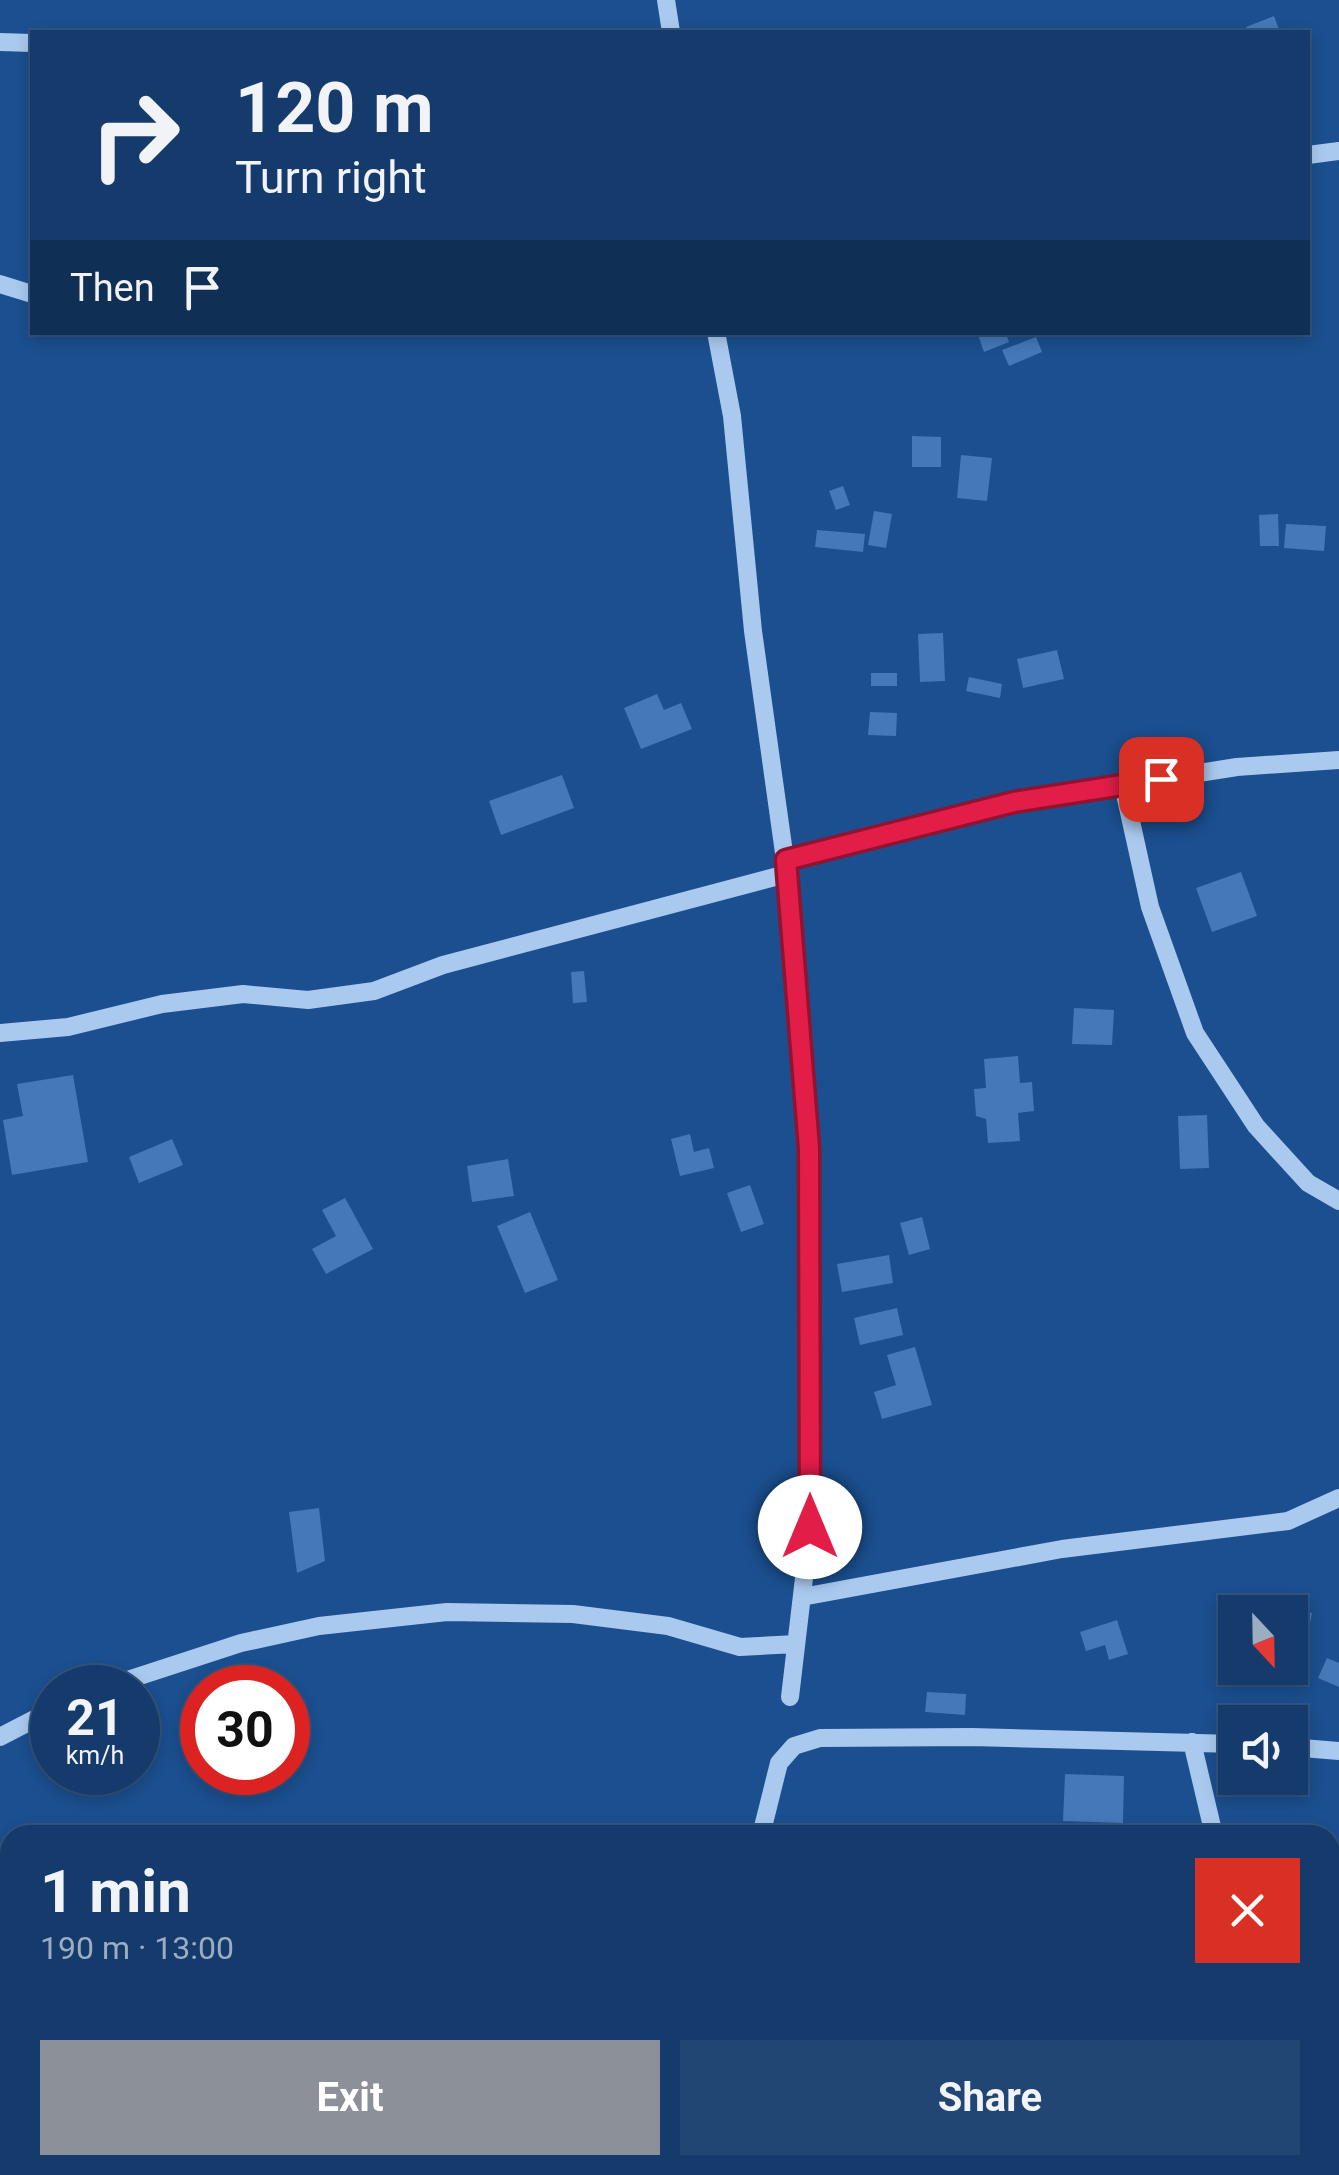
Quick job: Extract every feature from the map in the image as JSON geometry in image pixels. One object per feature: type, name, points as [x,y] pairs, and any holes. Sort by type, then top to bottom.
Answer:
[{"type":"street","points":[[666,0],[672,30]]},
{"type":"street","points":[[0,42],[30,43]]},
{"type":"street","points":[[1310,155],[1339,151]]},
{"type":"street","points":[[0,284],[30,293]]},
{"type":"street","points":[[717,335],[732,416],[753,630],[786,867],[809,1148],[810,1527],[790,1697]]},
{"type":"street","points":[[0,1034],[68,1027],[162,1004],[242,994],[308,1000],[374,991],[444,965],[1014,802],[1237,766],[1339,760]]},
{"type":"street","points":[[1123,785],[1150,907],[1195,1033],[1256,1126],[1308,1182],[1339,1202]]},
{"type":"street","points":[[802,1596],[1062,1549],[1288,1521],[1339,1498]]},
{"type":"street","points":[[160,1669],[241,1642],[319,1626],[447,1612],[573,1614],[668,1626],[740,1647],[796,1644]]},
{"type":"street","points":[[0,1737],[30,1721]]},
{"type":"street","points":[[763,1825],[778,1763],[794,1746],[820,1738],[972,1736],[1218,1743]]},
{"type":"street","points":[[1192,1742],[1212,1825]]},
{"type":"street","points":[[1308,1748],[1339,1751]]},
{"type":"building","points":[[1274,16],[1279,30],[1247,30],[1246,27]]},
{"type":"building","points":[[978,335],[1006,335],[1009,342],[984,352]]},
{"type":"building","points":[[1036,337],[1042,352],[1009,366],[1002,350]]},
{"type":"building","points":[[912,436],[941,437],[941,467],[912,467]]},
{"type":"building","points":[[961,455],[992,458],[987,501],[957,498]]},
{"type":"building","points":[[843,486],[850,505],[836,510],[829,491]]},
{"type":"building","points":[[874,511],[892,514],[886,548],[868,545]]},
{"type":"building","points":[[1278,514],[1279,546],[1260,546],[1259,515]]},
{"type":"building","points":[[1286,524],[1326,526],[1324,551],[1284,548]]},
{"type":"building","points":[[817,530],[865,534],[863,552],[815,547]]},
{"type":"building","points":[[943,633],[945,681],[920,682],[918,634]]},
{"type":"building","points":[[1057,650],[1064,679],[1023,688],[1017,659]]},
{"type":"building","points":[[871,673],[897,673],[897,686],[871,686]]},
{"type":"building","points":[[969,677],[1002,684],[1000,698],[966,691]]},
{"type":"building","points":[[657,694],[664,710],[681,703],[692,729],[641,749],[624,708]]},
{"type":"building","points":[[870,712],[897,713],[896,736],[868,735]]},
{"type":"building","points":[[562,775],[574,808],[501,835],[489,801]]},
{"type":"building","points":[[1241,872],[1257,916],[1212,932],[1196,888]]},
{"type":"building","points":[[584,971],[587,1002],[573,1003],[571,972]]},
{"type":"building","points":[[1074,1008],[1114,1010],[1112,1045],[1072,1044]]},
{"type":"building","points":[[1018,1056],[1020,1083],[1032,1082],[1034,1111],[1018,1113],[1020,1141],[988,1143],[986,1119],[976,1116],[974,1089],[986,1088],[984,1059]]},
{"type":"building","points":[[73,1075],[88,1162],[12,1175],[3,1120],[23,1116],[17,1084]]},
{"type":"building","points":[[1207,1115],[1209,1168],[1180,1169],[1178,1116]]},
{"type":"building","points":[[690,1134],[694,1152],[709,1148],[714,1168],[680,1176],[671,1139]]},
{"type":"building","points":[[172,1139],[183,1165],[139,1183],[129,1157]]},
{"type":"building","points":[[508,1159],[514,1196],[472,1202],[467,1166]]},
{"type":"building","points":[[750,1185],[764,1224],[741,1232],[727,1193]]},
{"type":"building","points":[[345,1198],[373,1249],[326,1274],[312,1249],[336,1236],[322,1210]]},
{"type":"building","points":[[530,1212],[558,1280],[525,1293],[497,1226]]},
{"type":"building","points":[[922,1217],[930,1249],[909,1255],[900,1223]]},
{"type":"building","points":[[889,1255],[893,1283],[842,1292],[837,1264]]},
{"type":"building","points":[[897,1308],[903,1335],[860,1345],[854,1318]]},
{"type":"building","points":[[915,1347],[932,1405],[882,1419],[874,1392],[896,1385],[887,1355]]},
{"type":"building","points":[[319,1508],[325,1561],[297,1573],[289,1512]]},
{"type":"building","points":[[1117,1620],[1128,1654],[1109,1660],[1105,1645],[1086,1651],[1080,1632]]},
{"type":"building","points":[[1327,1658],[1339,1663],[1339,1687],[1318,1678]]},
{"type":"building","points":[[927,1692],[966,1694],[965,1715],[925,1712]]},
{"type":"building","points":[[1065,1774],[1124,1776],[1123,1823],[1063,1821]]},
{"type":"route","points":[[810,1527],[809,1148],[786,860],[1014,802],[1161,779]]}]
